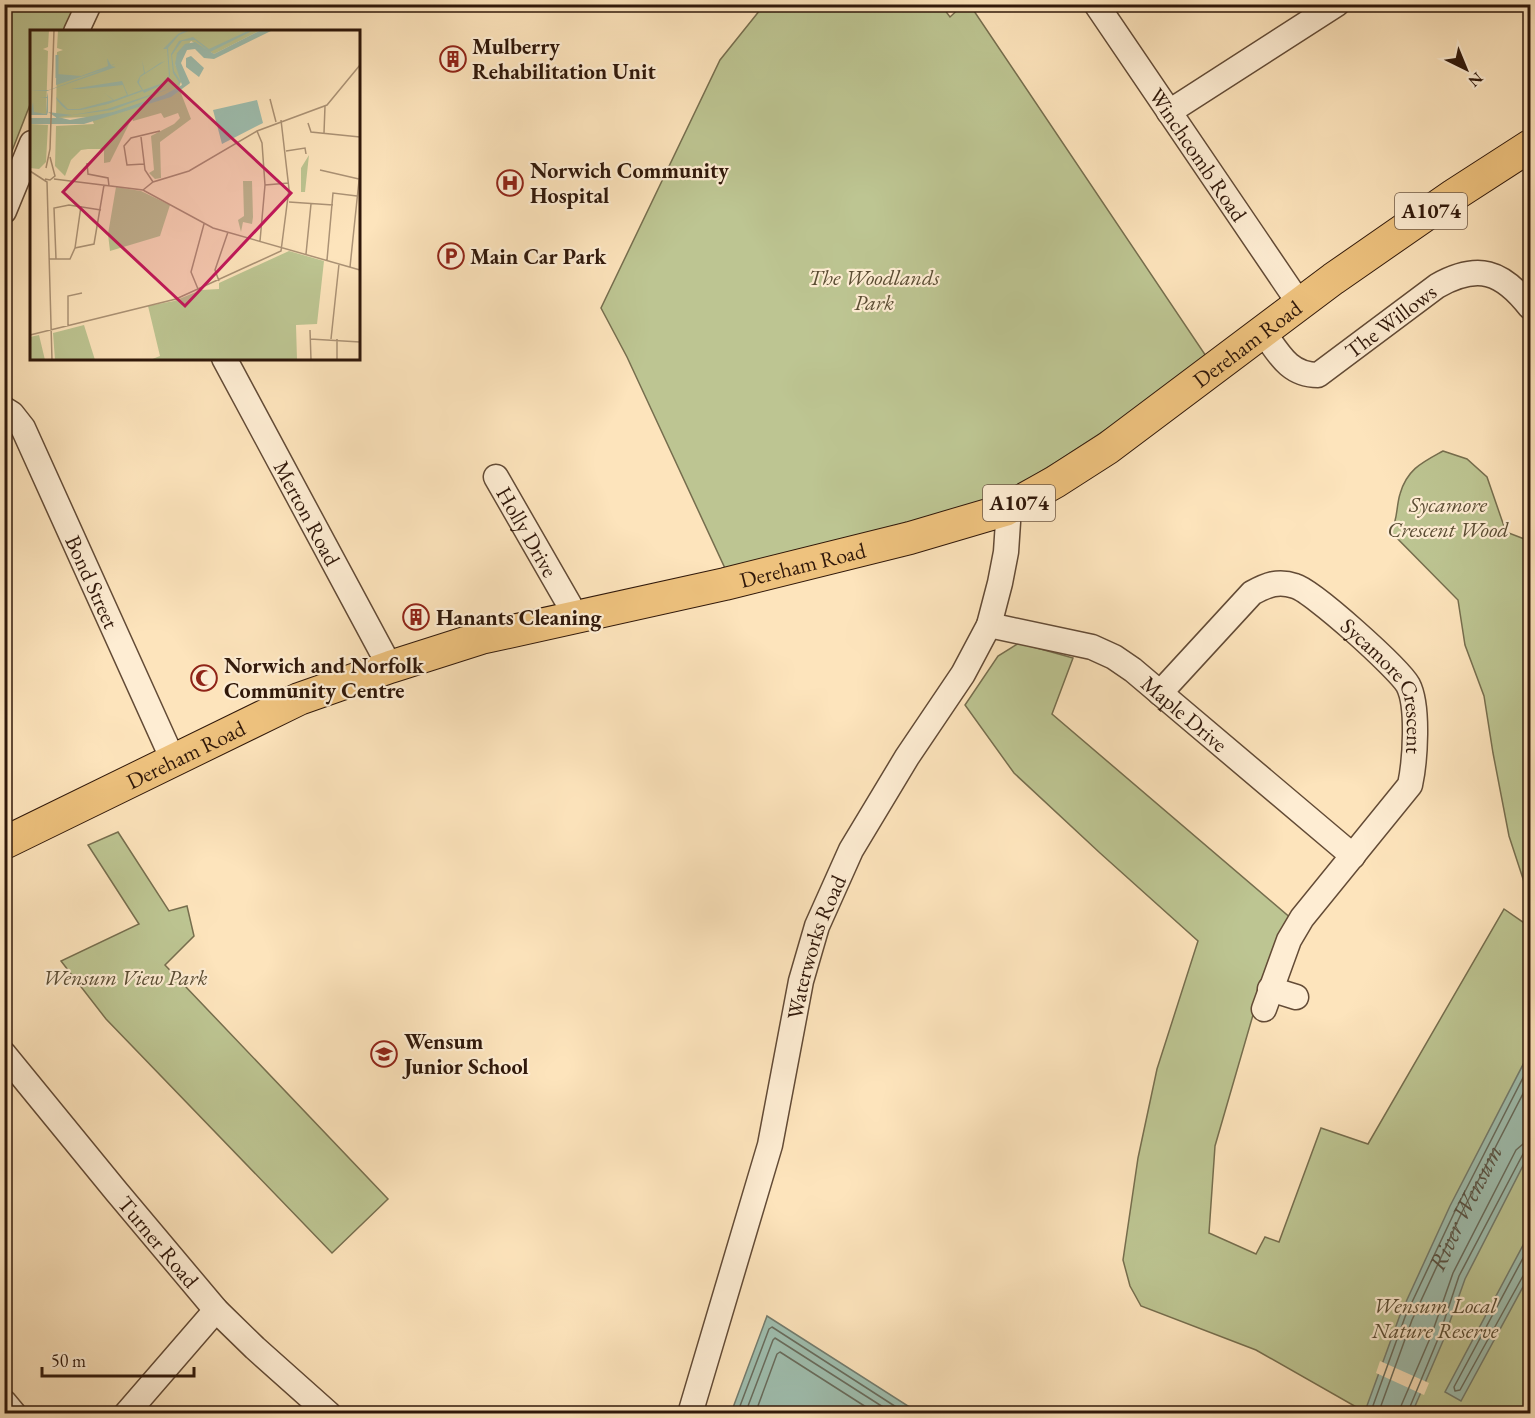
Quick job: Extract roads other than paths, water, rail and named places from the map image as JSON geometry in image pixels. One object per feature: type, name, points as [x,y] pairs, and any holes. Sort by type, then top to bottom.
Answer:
[{"type":"main road","name":"Dereham Road","points":[[4,843],[299,699],[390,667],[474,640],[725,584],[910,538],[1005,510],[1108,448],[1299,303],[1454,195],[1530,146]]},
{"type":"street","points":[[77,30],[89,4]]},
{"type":"street","name":"Winchcomb Road","points":[[1096,4],[1299,303]]},
{"type":"street","points":[[1169,112],[1324,8]]},
{"type":"street","points":[[16,199],[30,150]]},
{"type":"street","name":"The Willows","points":[[1262,330],[1292,369],[1306,375],[1318,375],[1437,286],[1455,276],[1482,272],[1498,278],[1514,287],[1530,307]]},
{"type":"street","name":"Merton Road","points":[[225,360],[390,667]]},
{"type":"street","name":"Bond Street","points":[[4,409],[12,414],[23,428],[173,760]]},
{"type":"street","name":"Holly Drive","points":[[496,477],[569,604],[574,617]]},
{"type":"street","name":"Waterworks Road","points":[[690,1413],[770,1145],[801,981],[816,926],[851,850],[907,757],[963,674],[989,624],[1006,552],[1008,522],[1005,510]]},
{"type":"street","name":"Sycamore Crescent","points":[[1160,693],[1252,593],[1271,583],[1305,589],[1344,622],[1408,686],[1413,705],[1415,761],[1410,785],[1302,918],[1288,940],[1267,999],[1296,997]]},
{"type":"street","name":"Maple Drive","points":[[989,624],[1092,647],[1114,657],[1133,670],[1353,856]]},
{"type":"street","name":"Turner Road","points":[[4,1054],[216,1310],[255,1348],[329,1413]]},
{"type":"street","points":[[126,1413],[216,1310]]},
{"type":"street","points":[[4,1402],[14,1413]]},
{"type":"water","name":"River Wensum","points":[[1530,1051],[1530,1152],[1465,1279],[1443,1341],[1412,1413],[1364,1414],[1400,1315],[1450,1206]]},
{"type":"water","points":[[1530,1232],[1530,1274],[1461,1401],[1445,1392]]},
{"type":"water","points":[[767,1316],[919,1413],[731,1413]]},
{"type":"place","name":"Mulberry Rehabilitation Unit","points":[[453,59]]},
{"type":"place","name":"Norwich Community Hospital","points":[[510,183]]},
{"type":"place","name":"Main Car Park","points":[[451,256]]},
{"type":"place","name":"Hanants Cleaning","points":[[416,617]]},
{"type":"place","name":"Norwich and Norfolk Community Centre","points":[[204,678]]},
{"type":"place","name":"Wensum Junior School","points":[[384,1054]]},
{"type":"park label","name":"The Woodlands Park","points":[[874,290]]},
{"type":"park label","name":"Sycamore Crescent Wood","points":[[1448,516]]},
{"type":"park label","name":"Wensum View Park","points":[[125,977]]},
{"type":"park label","name":"Wensum Local Nature Reserve","points":[[1435,1318]]}]
